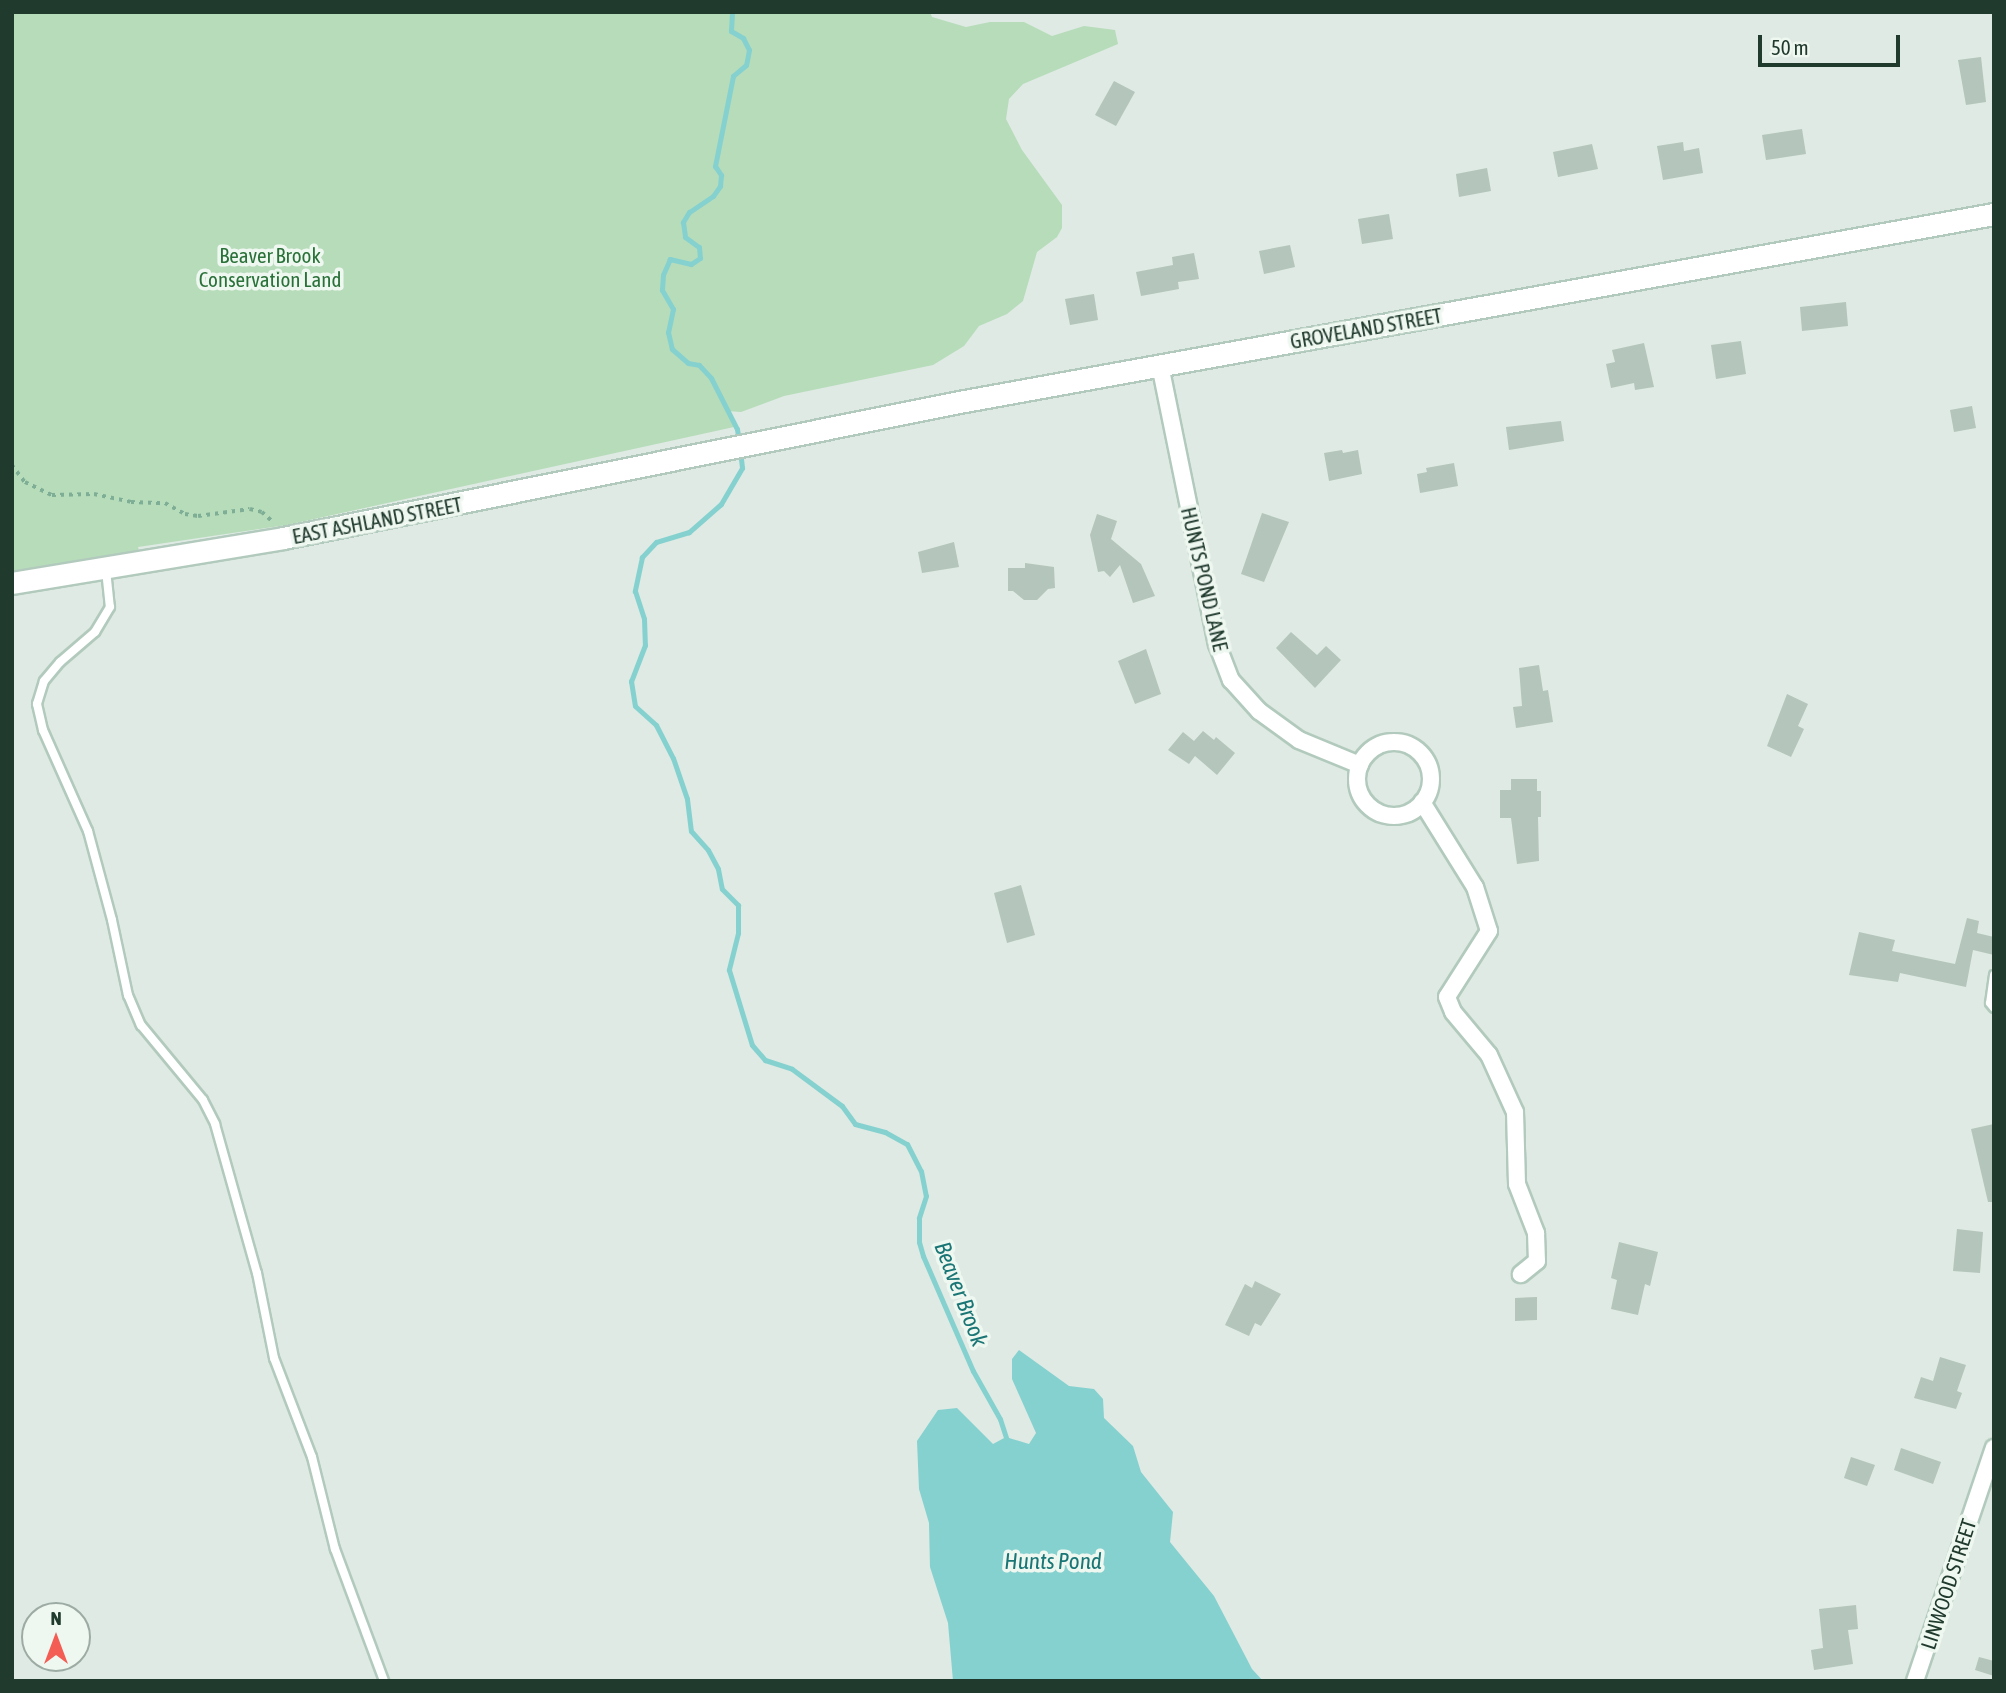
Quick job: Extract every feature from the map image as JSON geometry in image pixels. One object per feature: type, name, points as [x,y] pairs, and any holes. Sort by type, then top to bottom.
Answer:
[{"type":"main road","name":"GROVELAND STREET","points":[[741,445],[1160,365],[1994,214]]},
{"type":"main road","name":"EAST ASHLAND STREET","points":[[12,583],[283,538],[741,445]]},
{"type":"street","name":"HUNTS POND LANE","points":[[1160,365],[1217,644],[1231,680],[1259,711],[1299,740],[1360,765]]},
{"type":"street","points":[[1383,743],[1406,744],[1425,758],[1431,780],[1422,802],[1403,814],[1380,813],[1363,798],[1358,788],[1360,765],[1372,749],[1383,743]]},
{"type":"street","points":[[1422,802],[1475,887],[1489,931],[1447,997],[1453,1012],[1489,1055],[1515,1112],[1517,1184],[1535,1233],[1537,1261],[1521,1274]]},
{"type":"street","name":"LINWOOD STREET","points":[[1915,1681],[1994,1448]]},
{"type":"lane","points":[[105,568],[110,607],[95,632],[60,662],[44,681],[37,704],[43,730],[88,831],[128,995],[141,1025],[203,1100],[215,1124],[257,1273],[274,1358],[312,1457],[335,1549],[384,1681]]},
{"type":"lane","points":[[1994,975],[1990,1003],[1994,1008]]},
{"type":"path","points":[[12,465],[25,482],[52,495],[94,494],[131,502],[165,503],[198,516],[250,509],[262,512],[271,518],[283,538]]},
{"type":"green space","name":"Beaver Brook Conservation Land","points":[[12,12],[930,12],[932,17],[966,27],[990,22],[1024,22],[1052,36],[1084,26],[1115,30],[1118,44],[1023,84],[1009,99],[1006,119],[1022,150],[1062,205],[1062,228],[1057,237],[1037,252],[1023,301],[1007,314],[979,326],[964,346],[933,365],[784,396],[741,412],[727,411],[734,427],[287,525],[138,547],[142,561],[12,583]]},
{"type":"water","name":"Hunts Pond","points":[[1019,1350],[1069,1386],[1094,1389],[1103,1399],[1104,1418],[1133,1446],[1141,1472],[1173,1512],[1170,1542],[1214,1596],[1252,1669],[1263,1681],[953,1681],[948,1623],[930,1567],[929,1523],[919,1489],[917,1441],[938,1410],[957,1408],[993,1444],[1006,1437],[1029,1444],[1036,1433],[1012,1379],[1012,1359]]},
{"type":"building","points":[[1981,57],[1986,102],[1966,105],[1958,60]]},
{"type":"building","points":[[1114,81],[1135,92],[1116,126],[1095,115]]},
{"type":"building","points":[[1802,129],[1806,154],[1766,160],[1762,135]]},
{"type":"building","points":[[1683,142],[1684,151],[1699,148],[1703,173],[1663,180],[1657,146]]},
{"type":"building","points":[[1592,144],[1598,169],[1558,177],[1553,152]]},
{"type":"building","points":[[1487,168],[1491,191],[1459,197],[1456,174]]},
{"type":"building","points":[[1389,214],[1393,239],[1362,244],[1358,219]]},
{"type":"building","points":[[1290,245],[1295,267],[1264,274],[1259,251]]},
{"type":"building","points":[[1194,253],[1199,279],[1178,282],[1179,289],[1141,296],[1136,272],[1173,265],[1172,257]]},
{"type":"building","points":[[1094,294],[1098,320],[1070,325],[1065,299]]},
{"type":"building","points":[[1846,302],[1848,326],[1802,331],[1800,307]]},
{"type":"building","points":[[1741,341],[1746,374],[1716,379],[1711,345]]},
{"type":"building","points":[[1644,343],[1654,387],[1635,390],[1634,383],[1611,388],[1606,364],[1615,362],[1612,350]]},
{"type":"building","points":[[1972,406],[1976,428],[1954,432],[1950,410]]},
{"type":"building","points":[[1561,421],[1564,441],[1509,450],[1506,427]]},
{"type":"building","points":[[1342,450],[1343,453],[1358,450],[1362,474],[1329,481],[1324,453]]},
{"type":"building","points":[[1454,463],[1458,486],[1420,493],[1417,474],[1427,472],[1426,468]]},
{"type":"building","points":[[1262,513],[1289,522],[1264,582],[1241,574]]},
{"type":"building","points":[[1097,514],[1117,521],[1111,539],[1141,564],[1155,596],[1133,603],[1120,565],[1110,577],[1104,571],[1098,572],[1090,535]]},
{"type":"building","points":[[954,542],[959,567],[922,573],[918,552]]},
{"type":"building","points":[[1025,563],[1054,567],[1055,588],[1048,589],[1037,600],[1024,600],[1013,591],[1008,591],[1008,568],[1025,568]]},
{"type":"building","points":[[1291,632],[1317,655],[1326,646],[1341,660],[1315,688],[1276,648]]},
{"type":"building","points":[[1146,649],[1161,694],[1135,704],[1118,661]]},
{"type":"building","points":[[1539,665],[1543,691],[1548,690],[1553,722],[1516,728],[1513,707],[1522,706],[1519,668]]},
{"type":"building","points":[[1787,694],[1808,704],[1798,726],[1804,729],[1791,757],[1767,746]]},
{"type":"building","points":[[1203,731],[1214,740],[1216,737],[1235,753],[1217,775],[1195,756],[1189,764],[1168,750],[1183,732],[1194,741]]},
{"type":"building","points":[[1511,779],[1537,779],[1537,791],[1541,791],[1541,817],[1538,817],[1539,861],[1517,864],[1511,818],[1500,818],[1500,790],[1511,790]]},
{"type":"building","points":[[1021,885],[1035,935],[1007,943],[994,893]]},
{"type":"building","points":[[1967,918],[1979,921],[1977,933],[1994,937],[1994,955],[1973,950],[1966,987],[1900,973],[1898,982],[1849,975],[1859,932],[1895,940],[1892,951],[1955,964]]},
{"type":"building","points":[[1994,1124],[1994,1202],[1988,1202],[1971,1129]]},
{"type":"building","points":[[1957,1229],[1983,1232],[1980,1273],[1953,1271]]},
{"type":"building","points":[[1619,1242],[1658,1252],[1650,1286],[1645,1284],[1638,1315],[1611,1309],[1617,1280],[1611,1278]]},
{"type":"building","points":[[1255,1281],[1281,1294],[1261,1326],[1255,1323],[1249,1336],[1225,1325],[1245,1284],[1252,1288]]},
{"type":"building","points":[[1537,1297],[1537,1320],[1515,1321],[1515,1298]]},
{"type":"building","points":[[1940,1357],[1966,1365],[1957,1391],[1962,1393],[1956,1409],[1914,1398],[1921,1377],[1933,1381]]},
{"type":"building","points":[[1901,1448],[1941,1462],[1933,1484],[1894,1470]]},
{"type":"building","points":[[1851,1457],[1875,1465],[1867,1486],[1844,1478]]},
{"type":"building","points":[[1856,1605],[1858,1629],[1848,1630],[1853,1664],[1814,1670],[1811,1650],[1823,1648],[1819,1609]]},
{"type":"building","points":[[1979,1657],[1994,1661],[1994,1676],[1975,1670]]},
{"type":"waterway","name":"Beaver Brook","points":[[732,12],[731,31],[743,38],[749,50],[746,65],[733,76],[715,166],[721,175],[720,186],[713,196],[689,212],[683,222],[685,237],[699,247],[700,258],[691,264],[670,259],[663,275],[662,290],[673,309],[668,332],[672,349],[688,363],[699,365],[711,378],[737,429],[739,441]]},
{"type":"waterway","name":"Beaver Brook","points":[[740,451],[742,468],[721,504],[689,532],[656,542],[642,557],[635,591],[644,619],[645,645],[631,681],[635,706],[656,725],[673,758],[687,799],[691,831],[708,850],[718,869],[722,889],[738,905],[738,933],[729,970],[752,1045],[765,1060],[792,1069],[842,1106],[855,1124],[885,1132],[907,1144],[921,1171],[926,1196],[919,1218],[919,1242],[923,1256],[973,1371],[1000,1419],[1008,1444]]}]
